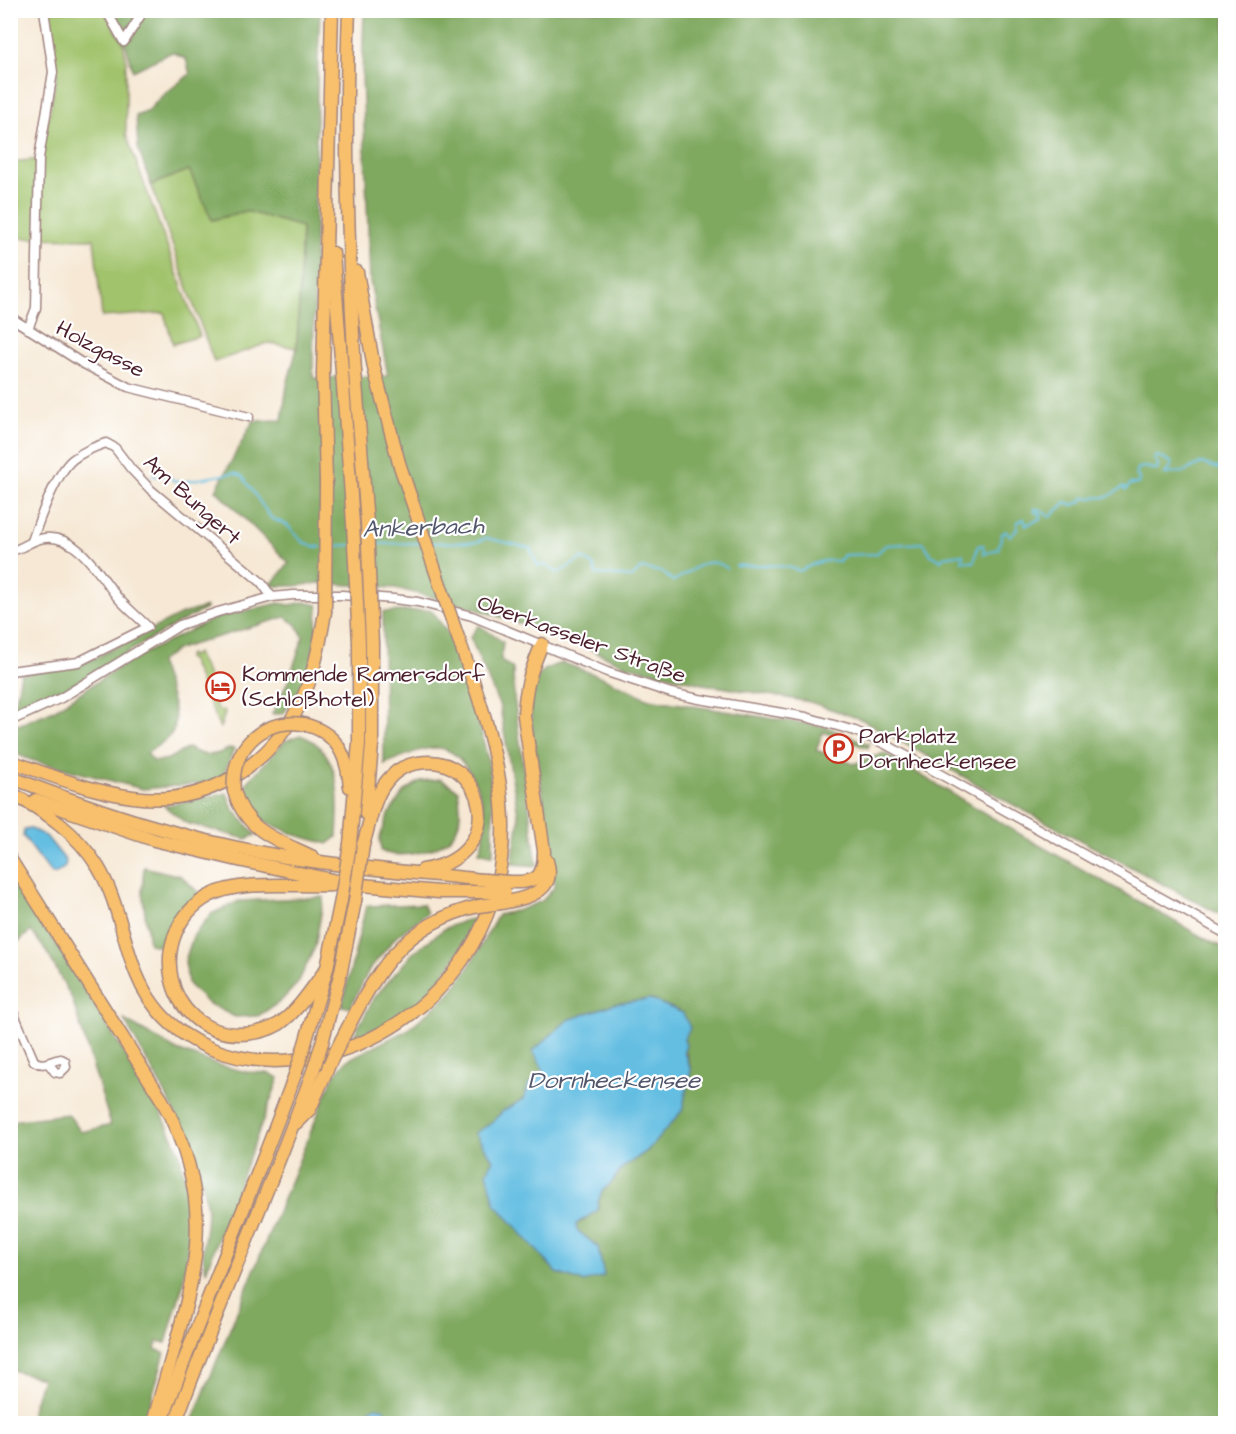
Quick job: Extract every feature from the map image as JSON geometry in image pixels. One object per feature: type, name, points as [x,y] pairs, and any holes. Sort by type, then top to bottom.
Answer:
[{"type":"highway","points":[[10,761],[95,788],[132,797],[159,799],[180,797],[201,792],[245,770],[265,754],[283,733],[300,703],[316,659],[325,612],[326,481],[323,373],[332,10]]},
{"type":"highway","points":[[175,1424],[314,1068],[341,971],[355,902],[357,845],[372,745],[372,644],[367,523],[355,371],[349,214],[347,92],[349,10]]},
{"type":"highway","points":[[328,180],[353,523],[359,644],[359,743],[353,822]]},
{"type":"highway","points":[[10,792],[61,824],[81,843],[93,860],[111,892],[138,976],[156,1007],[178,1030],[197,1043],[242,1059],[265,1062],[310,1058],[355,1046],[381,1034],[400,1022],[436,992],[451,975],[481,928],[489,911],[496,884],[502,841],[502,790],[496,755],[399,463],[374,368],[349,214]]},
{"type":"highway","points":[[10,777],[106,813],[187,836],[284,857],[407,872],[484,886],[522,899],[541,889],[546,884],[550,873],[544,850],[524,716],[527,681],[543,644]]},
{"type":"highway","points":[[325,862],[268,836],[257,828],[243,812],[234,791],[235,767],[250,740],[263,730],[275,725],[303,724],[324,732],[335,743],[344,756],[348,771],[357,845]]},
{"type":"highway","points":[[161,1424],[187,1350],[296,1072],[327,968],[341,900],[357,845],[380,790],[395,773],[408,765],[423,762],[438,763],[453,769],[470,784],[477,798],[480,814],[475,837],[467,850],[455,860],[441,866],[407,872]]},
{"type":"highway","points":[[10,792],[154,840],[351,884]]},
{"type":"highway","points":[[293,1126],[310,1109],[342,1038],[375,978],[399,947],[431,923],[479,906],[533,880],[544,867],[544,850]]},
{"type":"highway","points":[[10,859],[162,1100],[177,1129],[188,1160],[197,1207],[198,1238],[195,1269],[153,1424]]},
{"type":"highway","points":[[327,968],[300,1005],[284,1020],[257,1033],[235,1034],[223,1032],[202,1023],[186,1008],[177,995],[172,981],[171,942],[183,918],[196,905],[211,895],[230,888],[260,885],[351,884],[439,892],[484,886]]},
{"type":"street","points":[[28,328],[36,308],[39,158],[53,72],[44,10]]},
{"type":"street","points":[[106,10],[124,42],[144,10]]},
{"type":"street","name":"Holzgasse","points":[[10,317],[82,363],[128,387],[249,417]]},
{"type":"street","name":"Am Bungert","points":[[32,541],[58,480],[71,461],[88,448],[106,443],[115,448],[151,490],[261,582],[272,597]]},
{"type":"street","points":[[10,551],[23,549],[32,541],[43,538],[56,538],[74,546],[126,606],[148,627],[78,662],[10,671]]},
{"type":"street","name":"Oberkasseler Straße","points":[[10,721],[61,698],[180,626],[199,617],[272,597],[342,595],[418,603],[472,616],[607,672],[671,693],[806,717],[832,723],[872,738],[1226,934]]},
{"type":"street","points":[[10,1005],[30,1056],[39,1064],[49,1065]]},
{"type":"green space","points":[[46,11],[104,11],[123,42],[126,59],[126,134],[200,336],[173,344],[164,313],[102,317],[94,239],[11,238],[11,162],[40,159],[57,74]]},
{"type":"green space","points":[[109,11],[320,11],[313,378],[388,376],[370,281],[362,75],[364,11],[1225,11],[1225,917],[1012,804],[863,720],[810,702],[703,684],[625,665],[567,639],[467,606],[395,588],[319,583],[270,586],[289,563],[216,490],[253,421],[282,420],[287,385],[297,348],[302,227],[246,211],[212,220],[189,170],[151,185],[138,148],[136,116],[148,111],[162,96],[190,74],[186,59],[172,52],[133,71],[125,42]]},
{"type":"green space","points":[[189,169],[212,220],[246,211],[302,227],[297,348],[268,343],[214,362],[151,185]]},
{"type":"green space","points":[[304,602],[318,605],[314,647],[301,687],[283,714],[272,714],[290,677],[303,637],[297,625],[285,617],[178,649],[159,662],[171,697],[175,725],[168,738],[147,753],[154,762],[168,759],[188,748],[209,755],[230,748],[234,749],[223,776],[208,783],[143,789],[31,760],[11,752],[11,728],[54,710],[129,661],[215,618],[279,603],[290,605]]},
{"type":"green space","points":[[206,607],[85,678],[36,704],[11,714],[11,702],[16,700],[21,674],[79,666],[182,614]]},
{"type":"green space","points":[[431,610],[448,633],[476,712],[488,760],[493,799],[493,856],[479,852],[485,829],[484,811],[472,776],[457,756],[447,750],[431,748],[384,764],[383,612]]},
{"type":"green space","points":[[479,625],[503,642],[501,660],[513,669],[514,697],[537,866],[512,864],[519,819],[500,707],[470,637]]},
{"type":"green space","points":[[197,653],[219,698],[215,700],[216,707],[220,711],[224,710],[225,713],[220,728],[205,693],[201,690],[203,689],[191,661],[187,658],[189,654],[193,656]]},
{"type":"green space","points":[[563,663],[602,677],[649,699],[826,727],[869,744],[868,748],[823,732],[816,750],[854,764],[884,753],[1023,836],[1225,948],[1225,1423],[400,1424],[383,1409],[372,1408],[356,1423],[191,1424],[334,1075],[347,1060],[407,1030],[450,994],[469,967],[498,915],[542,901],[555,886],[531,716],[531,696],[537,678],[548,668]],"holes":[[[650,999],[683,1013],[684,1042],[691,1070],[647,1151],[622,1168],[602,1191],[598,1202],[586,1219],[576,1224],[577,1230],[598,1247],[487,1172],[493,1160],[475,1133],[490,1124],[503,1111],[524,1099],[529,1084],[544,1071],[568,1020]]]},
{"type":"green space","points":[[300,735],[314,742],[324,752],[335,778],[338,792],[337,837],[328,844],[296,835],[259,819],[251,806],[246,784],[285,741]]},
{"type":"green space","points":[[441,779],[458,790],[460,819],[452,836],[444,843],[423,852],[400,855],[381,851],[380,837],[388,815],[404,792],[420,781]]},
{"type":"green space","points":[[227,793],[233,809],[256,835],[246,839],[186,823],[164,806]]},
{"type":"green space","points":[[144,867],[181,876],[200,894],[176,917],[161,946],[149,944],[142,891]]},
{"type":"green space","points":[[10,870],[161,1112],[179,1151],[189,1199],[189,1239],[183,1284],[166,1343],[158,1341],[155,1349],[165,1353],[144,1423],[28,1423],[42,1378],[11,1370],[11,1121],[68,1114],[81,1132],[111,1125],[72,999],[47,952],[31,931],[11,948]]},
{"type":"green space","points":[[324,897],[315,947],[298,983],[280,1002],[258,1016],[235,1017],[207,1003],[188,984],[185,961],[193,936],[211,914],[239,901]]},
{"type":"green space","points":[[423,904],[427,913],[396,937],[369,970],[350,1008],[342,1006],[366,906]]},
{"type":"green space","points":[[478,918],[455,957],[430,992],[397,1018],[377,1028],[354,1035],[375,997],[412,954],[444,929]]},
{"type":"green space","points":[[124,1020],[177,1050],[218,1065],[247,1072],[269,1073],[279,1078],[206,1271],[203,1253],[207,1212],[201,1178],[173,1108]]},
{"type":"water","points":[[29,828],[46,836],[66,861],[65,867],[55,874],[50,872],[23,836],[24,830]]},
{"type":"water","name":"Dornheckensee","points":[[650,999],[683,1013],[690,1028],[684,1039],[686,1045],[684,1052],[691,1070],[682,1111],[647,1151],[622,1168],[602,1191],[598,1210],[576,1224],[577,1230],[598,1247],[604,1276],[583,1282],[557,1273],[495,1204],[487,1172],[493,1160],[475,1133],[490,1124],[503,1111],[524,1099],[529,1084],[544,1071],[533,1051],[568,1020],[614,1004]]},
{"type":"water","points":[[375,1407],[382,1408],[400,1423],[356,1423]]},
{"type":"waterway","name":"Ankerbach","points":[[736,566],[777,566],[800,571],[819,562],[839,561],[844,555],[876,554],[886,545],[924,543],[931,555],[941,560],[943,557],[963,554],[962,561],[974,562],[978,546],[983,545],[984,554],[998,549],[1002,534],[1006,531],[1010,536],[1016,531],[1018,522],[1024,519],[1026,525],[1040,519],[1041,514],[1035,512],[1035,509],[1039,509],[1050,517],[1066,502],[1073,505],[1082,501],[1083,498],[1108,497],[1123,487],[1126,490],[1130,484],[1138,484],[1139,479],[1136,474],[1139,468],[1157,470],[1158,464],[1154,459],[1157,456],[1171,462],[1172,465],[1165,474],[1183,472],[1201,463],[1226,471]]},
{"type":"waterway","name":"Ankerbach","points":[[150,476],[169,476],[174,481],[182,482],[234,473],[242,476],[271,518],[287,525],[303,542],[321,547]]},
{"type":"waterway","name":"Ankerbach","points":[[431,543],[477,542],[486,538],[530,548],[538,566],[545,565],[558,573],[583,558],[594,566],[596,574],[632,577],[641,568],[662,572],[673,581],[706,563],[712,562],[727,568]]},
{"type":"waterway","name":"Ankerbach","points":[[371,544],[423,543]]},
{"type":"waterway","name":"Ankerbach","points":[[329,546],[351,545]]},
{"type":"place","name":"Kommende Ramersdorf (Schloßhotel)","points":[[221,686]]},
{"type":"place","name":"Parkplatz Dornheckensee","points":[[838,748]]}]
